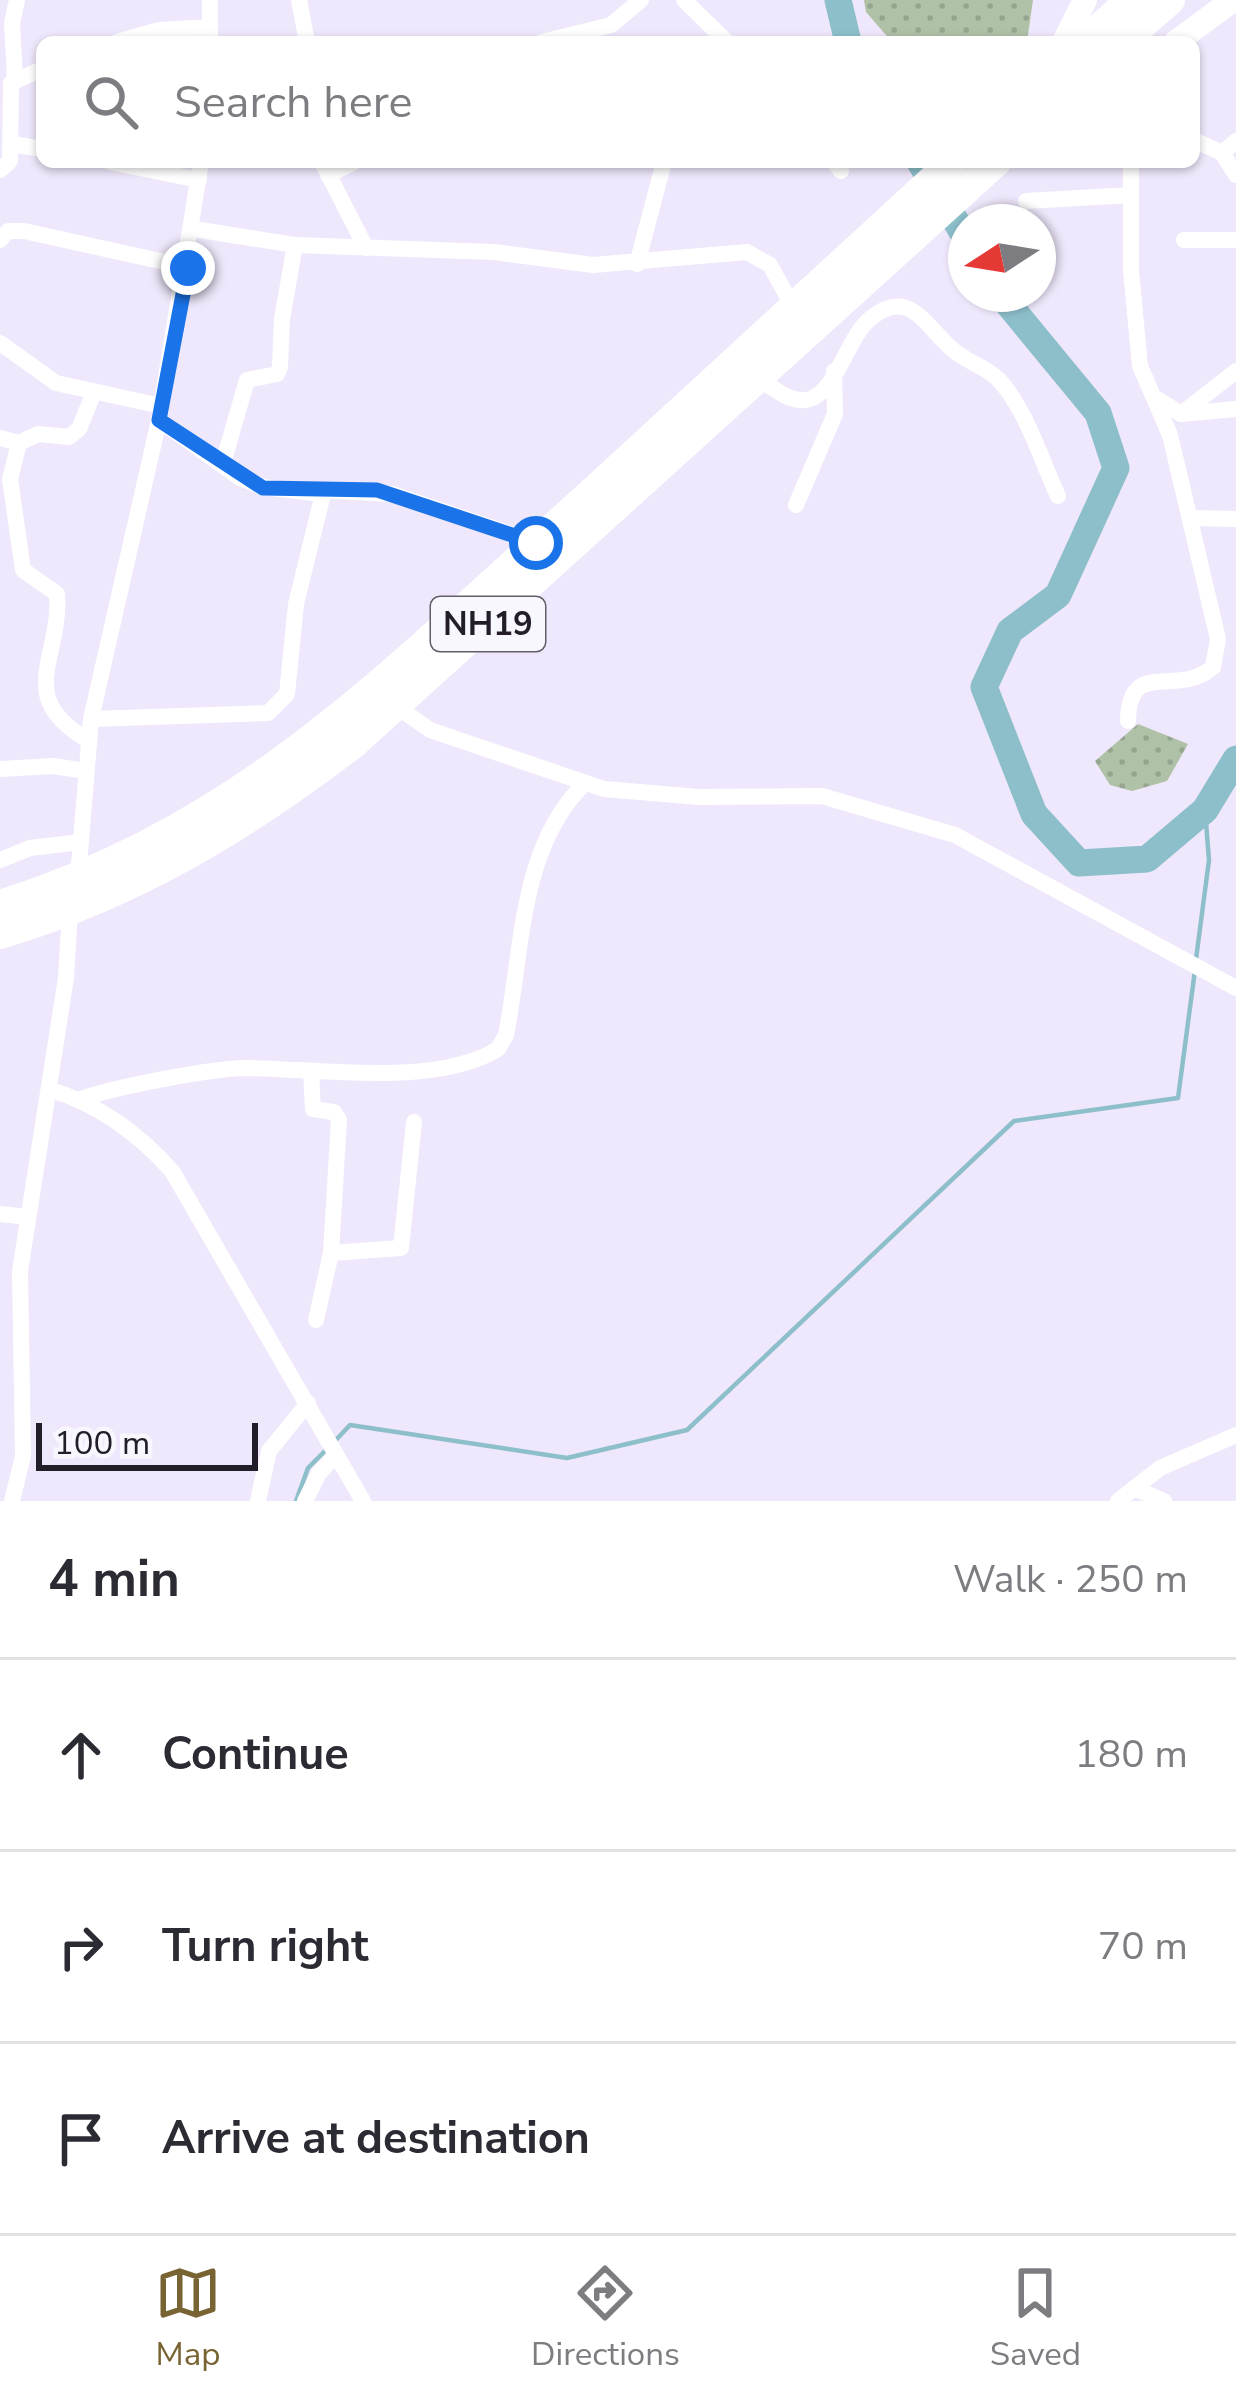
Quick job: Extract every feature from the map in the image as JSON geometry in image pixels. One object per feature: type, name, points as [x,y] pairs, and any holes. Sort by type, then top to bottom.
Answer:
[{"type":"highway","points":[[1091,36],[1131,0]]},
{"type":"highway","points":[[1129,36],[1170,0]]},
{"type":"highway","name":"NH19","points":[[0,934],[70,910],[241,826],[396,706],[760,379],[910,221],[948,168]]},
{"type":"highway","name":"NH19","points":[[0,905],[117,862],[240,793],[346,715],[793,308],[987,168]]},
{"type":"street","points":[[0,170],[10,161],[12,144],[8,81],[17,0]]},
{"type":"street","points":[[138,36],[159,30],[210,34],[210,0]]},
{"type":"street","points":[[299,0],[306,36]]},
{"type":"street","points":[[566,36],[611,25],[641,0]]},
{"type":"street","points":[[684,0],[721,36]]},
{"type":"street","points":[[1067,36],[1084,0]]},
{"type":"street","points":[[1185,36],[1229,8]]},
{"type":"street","points":[[12,144],[36,148]]},
{"type":"street","points":[[1229,147],[1236,176]]},
{"type":"street","points":[[78,877],[91,718],[160,413],[194,229],[200,171],[170,168]]},
{"type":"street","points":[[637,264],[662,168]]},
{"type":"street","points":[[1128,721],[1132,693],[1164,679],[1185,684],[1200,679],[1213,668],[1227,637],[1157,400],[1144,382],[1136,339],[1132,168]]},
{"type":"street","points":[[325,169],[366,248]]},
{"type":"street","points":[[1025,201],[1131,195]]},
{"type":"street","points":[[194,229],[295,244],[637,264],[747,252],[761,255],[793,308]]},
{"type":"street","points":[[3,233],[188,268]]},
{"type":"street","points":[[1184,239],[1236,240]]},
{"type":"street","points":[[223,464],[248,380],[277,374],[280,368],[281,319],[295,244]]},
{"type":"street","points":[[760,379],[798,400],[821,392],[856,332],[875,314],[902,305],[914,308],[949,347],[997,377],[1058,496]]},
{"type":"street","points":[[0,343],[42,377],[160,413],[223,464],[263,488],[393,494],[536,543]]},
{"type":"street","points":[[796,505],[835,414],[834,371]]},
{"type":"street","points":[[1181,414],[1236,371]]},
{"type":"street","points":[[0,438],[19,443],[38,434],[69,437],[80,429],[94,392]]},
{"type":"street","points":[[1157,400],[1181,414],[1236,409]]},
{"type":"street","points":[[19,443],[10,479],[20,559],[30,577],[51,587],[58,602],[44,686],[47,704],[68,729],[88,740]]},
{"type":"street","points":[[91,718],[277,709],[294,664],[296,604],[324,498],[318,490]]},
{"type":"street","points":[[1190,518],[1236,519]]},
{"type":"street","points":[[396,706],[430,730],[585,782],[650,795],[822,796],[955,835],[1008,859],[1236,988]]},
{"type":"street","points":[[0,769],[53,766],[86,772]]},
{"type":"street","points":[[81,1099],[110,1089],[239,1068],[447,1067],[498,1048],[506,1035],[538,858],[564,803],[585,782]]},
{"type":"street","points":[[0,860],[30,848],[81,842]]},
{"type":"street","points":[[12,1501],[23,1456],[20,1271],[49,1088],[70,910]]},
{"type":"street","points":[[311,1071],[314,1109],[334,1112],[339,1120],[331,1252],[316,1320]]},
{"type":"street","points":[[49,1088],[81,1099],[127,1128],[172,1172],[362,1501]]},
{"type":"street","points":[[331,1252],[400,1248],[414,1122]]},
{"type":"street","points":[[0,1214],[28,1217]]},
{"type":"street","points":[[0,1382],[22,1386]]},
{"type":"street","points":[[258,1501],[269,1451],[308,1402]]},
{"type":"street","points":[[1118,1501],[1160,1468],[1236,1435]]},
{"type":"street","points":[[305,1501],[334,1452]]},
{"type":"street","points":[[1134,1488],[1164,1501]]},
{"type":"green space","points":[[864,0],[1033,0],[1028,36],[887,36],[866,12]]},
{"type":"green space","points":[[1138,724],[1188,744],[1167,781],[1132,791],[1110,785],[1095,761]]},
{"type":"waterway","points":[[838,0],[847,36]]},
{"type":"waterway","points":[[924,168],[948,208]]},
{"type":"waterway","points":[[1015,312],[1098,413],[1116,468],[1058,595],[1010,631],[984,687],[1034,814],[1079,863],[1147,859],[1205,810],[1236,759]]},
{"type":"waterway","points":[[1196,959],[1209,860],[1205,810]]},
{"type":"waterway","points":[[334,1442],[350,1425],[567,1458],[687,1430],[1014,1121],[1178,1098],[1195,970]]},
{"type":"waterway","points":[[296,1501],[308,1468],[326,1450]]},
{"type":"route","points":[[188,268],[159,420],[199,443],[240,478],[263,488],[377,490],[536,543]]}]
